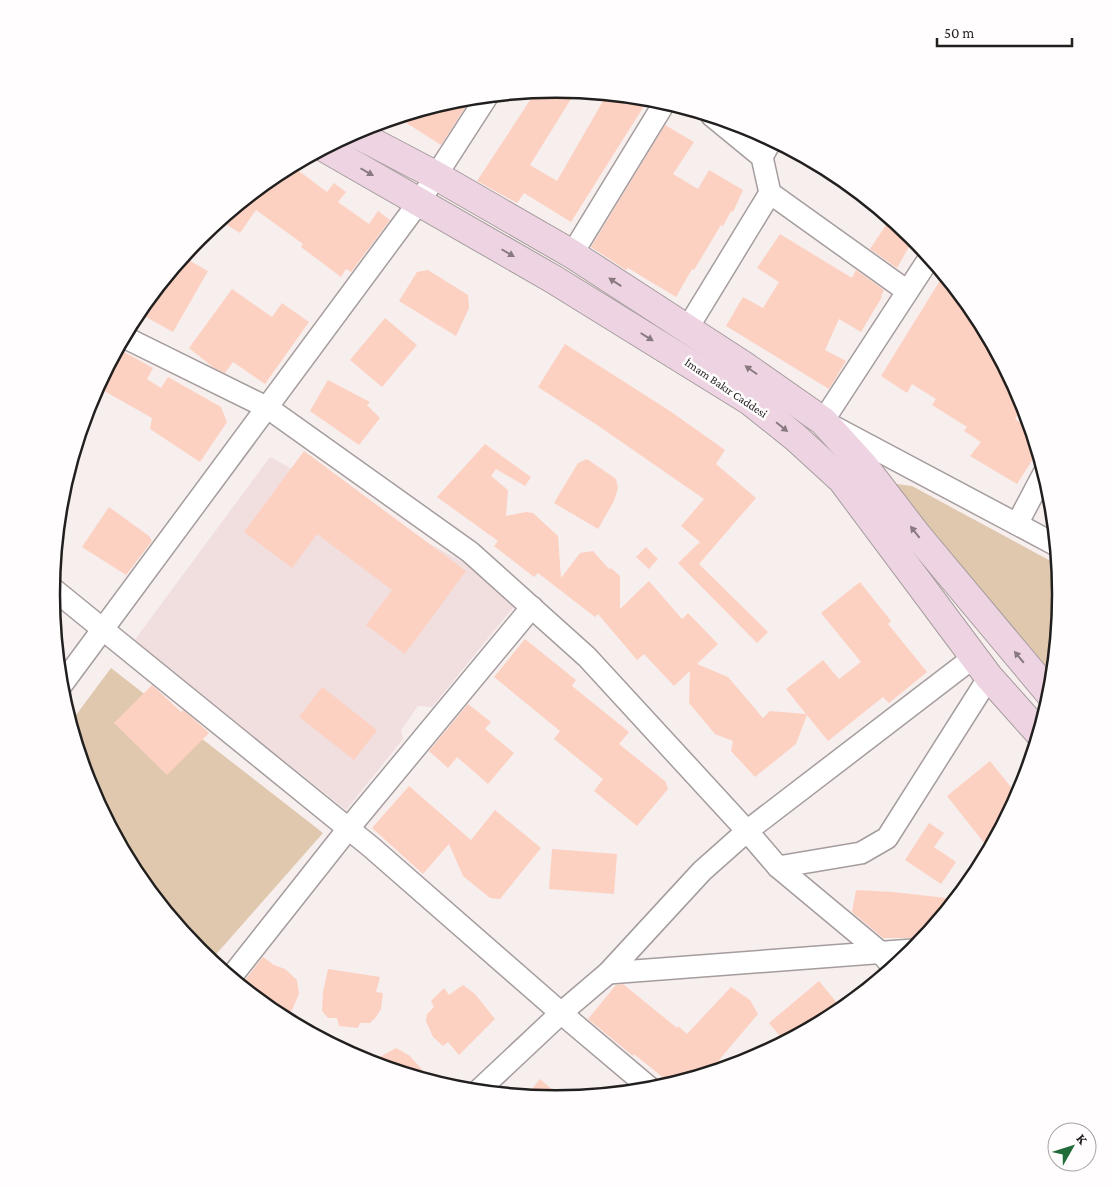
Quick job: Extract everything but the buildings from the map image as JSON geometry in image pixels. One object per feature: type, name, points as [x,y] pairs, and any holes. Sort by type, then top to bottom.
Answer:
[{"type":"main road","points":[[362,137],[435,175],[572,254],[743,364],[823,421],[864,466],[917,535],[1043,685]]},
{"type":"main road","name":"İmam Bakır Caddesi","points":[[331,152],[553,279],[750,401],[796,438],[842,480],[981,667],[1034,727]]},
{"type":"street","points":[[68,677],[419,202],[483,103]]},
{"type":"street","points":[[572,254],[661,109]]},
{"type":"street","points":[[687,329],[770,193],[767,148],[743,134]]},
{"type":"street","points":[[770,193],[907,291]]},
{"type":"street","points":[[926,263],[823,421],[1049,542]]},
{"type":"street","points":[[130,339],[268,408],[470,552],[587,657],[747,831],[778,868],[887,959]]},
{"type":"street","points":[[1017,524],[1039,483]]},
{"type":"street","points":[[60,594],[348,829],[642,1082]]},
{"type":"street","points":[[235,971],[348,829],[532,607]]},
{"type":"street","points":[[484,1084],[561,1013],[608,973],[702,871],[747,831],[981,667]]},
{"type":"street","points":[[778,868],[861,853],[886,838],[981,667]]},
{"type":"street","points":[[608,973],[887,959]]},
{"type":"shaded area","points":[[270,457],[485,574],[516,604],[432,707],[418,706],[401,730],[403,739],[346,810],[134,641]]},
{"type":"shaded area","points":[[889,483],[912,486],[1051,561],[1051,626],[1044,681]]},
{"type":"shaded area","points":[[111,668],[323,833],[216,954],[183,921],[162,895],[126,841],[98,783],[86,753],[76,716]]}]
